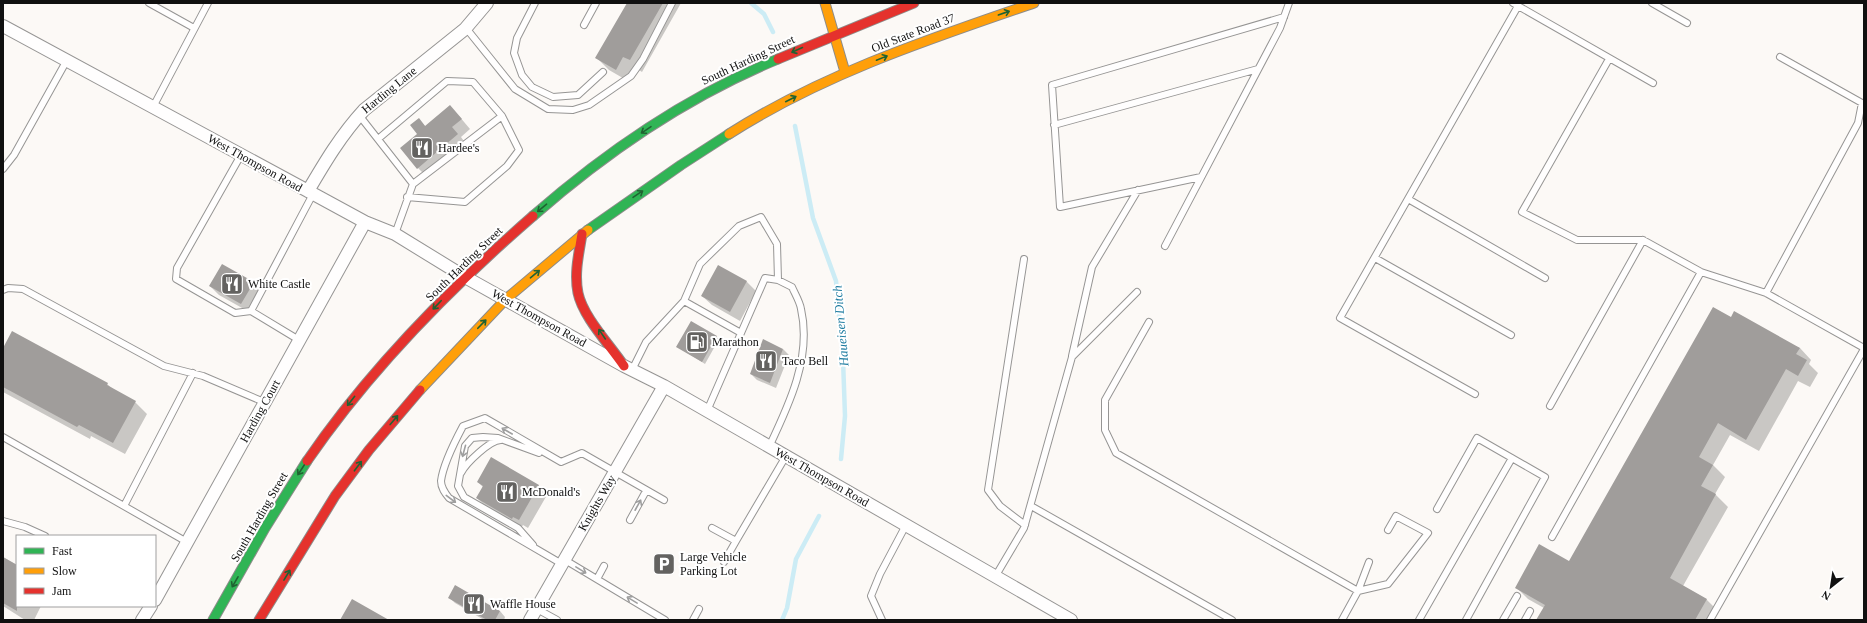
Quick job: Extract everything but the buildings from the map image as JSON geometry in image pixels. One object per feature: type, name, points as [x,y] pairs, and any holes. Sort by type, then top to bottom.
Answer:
[{"type":"main road","points":[[259,620],[335,496],[369,450],[424,385],[506,299],[582,234],[674,169],[756,117],[845,72],[825,3]]},
{"type":"main road","points":[[833,34],[914,3]]},
{"type":"main road","name":"Old State Road 37","points":[[845,72],[936,36],[1034,3]]},
{"type":"main road","name":"South Harding Street","points":[[213,620],[288,490],[323,438],[371,375],[465,277],[570,184],[613,152],[678,109],[734,78],[833,34]]},
{"type":"main road","points":[[582,234],[577,269],[578,294],[588,314],[628,368]]},
{"type":"street","name":"Harding Lane","points":[[310,193],[336,144],[359,115],[466,28],[487,3]]},
{"type":"street","name":"West Thompson Road","points":[[3,26],[310,193],[365,222],[395,234],[465,277],[628,368],[707,410],[1071,620]]},
{"type":"street","name":"Harding Court","points":[[157,592],[187,542],[365,222]]},
{"type":"street","name":"Knights Way","points":[[530,620],[664,386]]},
{"type":"street","points":[[142,620],[151,607]]},
{"type":"lane","points":[[149,3],[194,28]]},
{"type":"lane","points":[[153,107],[208,3]]},
{"type":"lane","points":[[535,3],[517,38],[514,53],[522,75],[532,87],[553,97],[578,95],[603,72]]},
{"type":"lane","points":[[584,25],[596,3]]},
{"type":"lane","points":[[466,28],[515,89],[548,109],[573,110],[589,105],[631,76],[642,59],[672,3]]},
{"type":"lane","points":[[1165,246],[1258,69],[1289,3]]},
{"type":"lane","points":[[1652,3],[1687,23]]},
{"type":"lane","points":[[1475,394],[1340,318],[1408,199],[1515,4],[1653,83]]},
{"type":"lane","points":[[1201,177],[1060,207],[1052,85],[1284,16]]},
{"type":"lane","points":[[1766,293],[1858,123],[1862,103],[1780,57]]},
{"type":"lane","points":[[1609,59],[1522,212],[1577,240],[1643,240],[1701,272],[1766,293],[1864,349],[1710,620]]},
{"type":"lane","points":[[3,169],[14,155],[67,60]]},
{"type":"lane","points":[[1054,125],[1258,69]]},
{"type":"lane","points":[[378,139],[448,81],[473,82],[502,116],[519,150],[507,166],[465,202],[407,197]]},
{"type":"lane","points":[[359,115],[413,184]]},
{"type":"lane","points":[[395,234],[407,197],[413,184],[502,116]]},
{"type":"lane","points":[[241,155],[177,268],[176,279],[235,313],[251,311],[299,340]]},
{"type":"lane","points":[[995,577],[1025,525],[1031,506],[1072,357],[1092,267],[1138,190]]},
{"type":"lane","points":[[251,311],[310,193]]},
{"type":"lane","points":[[1408,199],[1545,278]]},
{"type":"lane","points":[[628,368],[646,342],[684,301],[700,264],[738,226],[761,216],[778,244],[778,280]]},
{"type":"lane","points":[[1550,406],[1643,240]]},
{"type":"lane","points":[[1024,258],[988,490],[1000,506],[1025,525]]},
{"type":"lane","points":[[1375,258],[1511,335]]},
{"type":"lane","points":[[1552,538],[1701,272]]},
{"type":"lane","points":[[707,410],[766,278],[778,280],[792,287],[801,309],[804,339],[799,374],[785,413],[769,447]]},
{"type":"lane","points":[[3,290],[8,288],[23,289],[164,366],[193,373],[264,402]]},
{"type":"lane","points":[[1072,357],[1137,292]]},
{"type":"lane","points":[[684,301],[741,333]]},
{"type":"lane","points":[[1149,322],[1105,400],[1105,430],[1116,453],[1358,591],[1388,584],[1428,533],[1396,516],[1388,530]]},
{"type":"lane","points":[[124,506],[193,373]]},
{"type":"lane","points":[[561,462],[485,418],[463,426],[453,444],[441,482],[443,491],[449,498],[537,549],[597,579],[665,620]]},
{"type":"lane","points":[[3,437],[187,542]]},
{"type":"lane","points":[[537,549],[518,528],[464,497],[458,486],[464,451],[469,440],[476,437],[498,438],[512,442],[561,462],[582,453],[664,500]]},
{"type":"lane","points":[[1437,509],[1477,438],[1545,477],[1466,620]]},
{"type":"lane","points":[[460,476],[466,466],[493,442],[501,440],[512,442]]},
{"type":"lane","points":[[724,562],[786,456]]},
{"type":"lane","points":[[1419,620],[1512,458]]},
{"type":"lane","points":[[630,520],[646,491]]},
{"type":"lane","points":[[1031,506],[1232,620]]},
{"type":"lane","points":[[3,521],[42,535]]},
{"type":"lane","points":[[882,620],[872,596],[880,574],[906,525]]},
{"type":"lane","points":[[712,528],[736,541]]},
{"type":"lane","points":[[1342,620],[1358,591],[1369,562]]},
{"type":"lane","points":[[597,579],[604,566]]},
{"type":"lane","points":[[1503,620],[1518,596]]},
{"type":"lane","points":[[537,609],[557,620]]},
{"type":"lane","points":[[693,620],[698,610]]},
{"type":"lane","points":[[1525,620],[1530,611]]},
{"type":"waterway","name":"Haueisen Ditch","points":[[751,3],[764,14],[773,32]]},
{"type":"waterway","name":"Haueisen Ditch","points":[[795,126],[813,218],[836,281],[843,359],[845,416],[841,459]]},
{"type":"waterway","name":"Haueisen Ditch","points":[[782,620],[787,608],[796,559],[819,516]]},
{"type":"traffic: fast","points":[[533,216],[589,170],[649,127],[712,90],[778,59]]},
{"type":"traffic: fast","points":[[588,230],[681,165],[729,134]]},
{"type":"traffic: fast","points":[[213,620],[265,528],[307,461]]},
{"type":"traffic: slow","points":[[825,3],[845,72]]},
{"type":"traffic: slow","points":[[729,134],[802,93],[839,76],[916,44],[1034,3]]},
{"type":"traffic: slow","points":[[420,390],[506,299],[588,230]]},
{"type":"traffic: jam","points":[[778,59],[914,3]]},
{"type":"traffic: jam","points":[[307,461],[357,394],[412,331],[471,272],[533,216]]},
{"type":"traffic: jam","points":[[582,234],[577,263],[578,293],[585,312],[624,366]]},
{"type":"traffic: jam","points":[[259,620],[335,496],[369,450],[420,390]]},
{"type":"place","name":"Hardee's","points":[[422,148]]},
{"type":"place","name":"White Castle","points":[[232,284]]},
{"type":"place","name":"Marathon","points":[[697,342]]},
{"type":"place","name":"Taco Bell","points":[[766,361]]},
{"type":"place","name":"McDonald's","points":[[507,492]]},
{"type":"place","name":"Large Vehicle Parking Lot","points":[[664,564]]},
{"type":"place","name":"Waffle House","points":[[474,604]]}]
